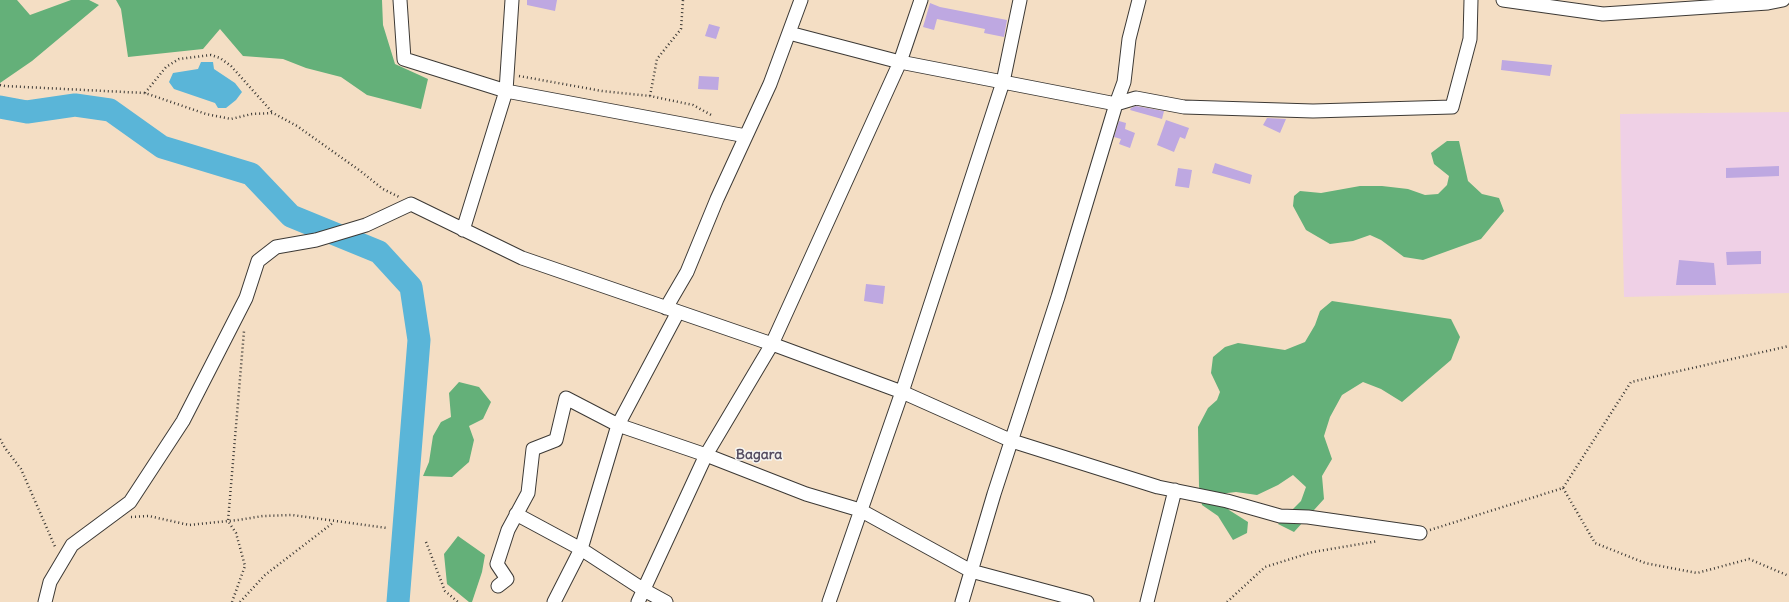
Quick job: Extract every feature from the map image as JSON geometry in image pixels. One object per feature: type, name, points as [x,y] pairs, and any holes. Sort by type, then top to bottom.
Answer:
[{"type":"street","points":[[400,0],[404,59],[506,91],[746,136]]},
{"type":"street","points":[[463,230],[506,91],[512,0]]},
{"type":"street","points":[[554,602],[581,549],[618,425],[672,310],[717,199],[770,84],[801,0]]},
{"type":"street","points":[[638,602],[706,455],[772,344],[900,62],[921,0]]},
{"type":"street","points":[[829,602],[902,392],[1003,82],[1020,0]]},
{"type":"street","points":[[962,602],[1124,82],[1129,39],[1139,0]]},
{"type":"street","points":[[789,33],[900,62],[1116,104],[1136,98],[1184,107],[1282,110],[1452,107],[1470,40],[1471,0]]},
{"type":"street","points":[[1503,0],[1603,14],[1768,3],[1783,0]]},
{"type":"street","points":[[46,602],[50,582],[72,545],[130,502],[182,421],[246,298],[258,260],[276,247],[316,240],[366,225],[410,204],[522,258],[772,344],[902,392],[1012,441],[1158,487],[1227,501],[1280,516],[1308,517],[1420,533]]},
{"type":"street","points":[[498,586],[507,579],[497,564],[508,530],[528,493],[532,449],[556,440],[566,398],[618,425],[706,455],[806,494],[860,510],[972,571],[1087,602]]},
{"type":"street","points":[[1147,602],[1175,490]]},
{"type":"street","points":[[516,514],[581,549],[644,590],[666,602]]},
{"type":"path","points":[[650,96],[657,59],[681,29],[683,0]]},
{"type":"path","points":[[145,93],[166,67],[179,60],[211,55],[220,58],[231,66],[273,113],[297,126],[383,189],[410,204]]},
{"type":"path","points":[[507,74],[602,91],[650,96],[693,105],[719,119]]},
{"type":"path","points":[[0,85],[145,93],[206,114],[231,119],[252,114],[273,113]]},
{"type":"path","points":[[232,602],[245,566],[236,533],[228,521],[244,329]]},
{"type":"path","points":[[1420,533],[1563,488],[1631,382],[1789,346]]},
{"type":"path","points":[[0,439],[21,469],[39,505],[62,562]]},
{"type":"path","points":[[1563,488],[1595,543],[1645,563],[1697,573],[1748,559],[1789,576]]},
{"type":"path","points":[[125,518],[149,516],[189,525],[263,516],[292,515],[334,522],[387,528]]},
{"type":"path","points":[[240,602],[265,575],[334,522]]},
{"type":"path","points":[[1227,602],[1265,567],[1312,552],[1381,540]]},
{"type":"path","points":[[426,542],[445,591],[458,602]]},
{"type":"shaded area","points":[[1789,112],[1789,293],[1624,297],[1620,114]]},
{"type":"green space","points":[[0,0],[17,0],[30,15],[71,0],[89,0],[99,5],[32,61],[0,83]]},
{"type":"green space","points":[[116,0],[382,0],[383,25],[395,64],[428,79],[421,109],[367,95],[341,77],[306,68],[283,59],[243,56],[220,29],[203,49],[128,57],[121,9]]},
{"type":"green space","points":[[1447,141],[1459,141],[1468,181],[1482,194],[1499,198],[1504,211],[1481,239],[1423,260],[1404,257],[1381,240],[1370,235],[1353,241],[1330,244],[1306,230],[1293,206],[1294,196],[1300,191],[1321,193],[1360,186],[1382,186],[1408,189],[1425,195],[1438,194],[1447,185],[1449,176],[1434,164],[1431,153]]},
{"type":"green space","points":[[1332,301],[1451,319],[1460,337],[1451,360],[1402,402],[1381,389],[1363,382],[1342,395],[1330,417],[1324,436],[1332,459],[1322,476],[1324,499],[1294,532],[1278,524],[1301,501],[1306,487],[1293,475],[1278,485],[1257,495],[1236,492],[1219,494],[1229,510],[1248,522],[1247,533],[1233,540],[1218,516],[1202,505],[1199,486],[1198,427],[1208,408],[1217,400],[1220,392],[1211,373],[1213,357],[1225,347],[1238,343],[1285,350],[1305,342],[1315,325],[1320,311]]},
{"type":"green space","points":[[459,382],[479,387],[491,402],[483,419],[469,426],[474,440],[469,462],[452,477],[423,476],[429,462],[433,436],[441,422],[451,417],[449,393]]},
{"type":"green space","points":[[458,536],[485,555],[482,572],[472,602],[469,602],[447,584],[444,554]]},
{"type":"water","points":[[201,62],[213,62],[214,69],[235,83],[242,92],[236,100],[226,108],[218,108],[215,103],[174,89],[169,82],[173,73],[198,69]]},
{"type":"building","points":[[527,0],[557,0],[555,11],[527,5]]},
{"type":"building","points":[[930,3],[940,7],[1007,20],[1004,37],[984,33],[985,29],[937,19],[934,30],[923,27]]},
{"type":"building","points":[[709,24],[720,27],[716,39],[705,36]]},
{"type":"building","points":[[1502,60],[1552,65],[1550,76],[1501,70]]},
{"type":"building","points":[[699,76],[719,77],[718,90],[698,89]]},
{"type":"building","points":[[1136,106],[1164,111],[1162,119],[1130,110]]},
{"type":"building","points":[[1267,118],[1286,119],[1280,133],[1263,125]]},
{"type":"building","points":[[1166,120],[1189,128],[1185,139],[1180,137],[1174,152],[1157,145]]},
{"type":"building","points":[[1119,121],[1126,123],[1125,129],[1135,133],[1130,148],[1119,144],[1121,139],[1114,137]]},
{"type":"building","points":[[1215,163],[1252,175],[1250,184],[1212,173]]},
{"type":"building","points":[[1779,166],[1779,176],[1726,178],[1726,168]]},
{"type":"building","points":[[1178,168],[1192,170],[1189,188],[1175,186]]},
{"type":"building","points":[[1761,251],[1761,264],[1727,265],[1726,252]]},
{"type":"building","points":[[1679,260],[1714,263],[1716,285],[1676,285]]},
{"type":"building","points":[[866,284],[885,286],[883,304],[864,301]]},
{"type":"waterway","points":[[0,107],[27,112],[75,105],[110,110],[162,147],[251,174],[291,216],[379,252],[411,287],[419,340],[398,602]]},
{"type":"district","name":"Bagara","points":[[759,455]]}]
